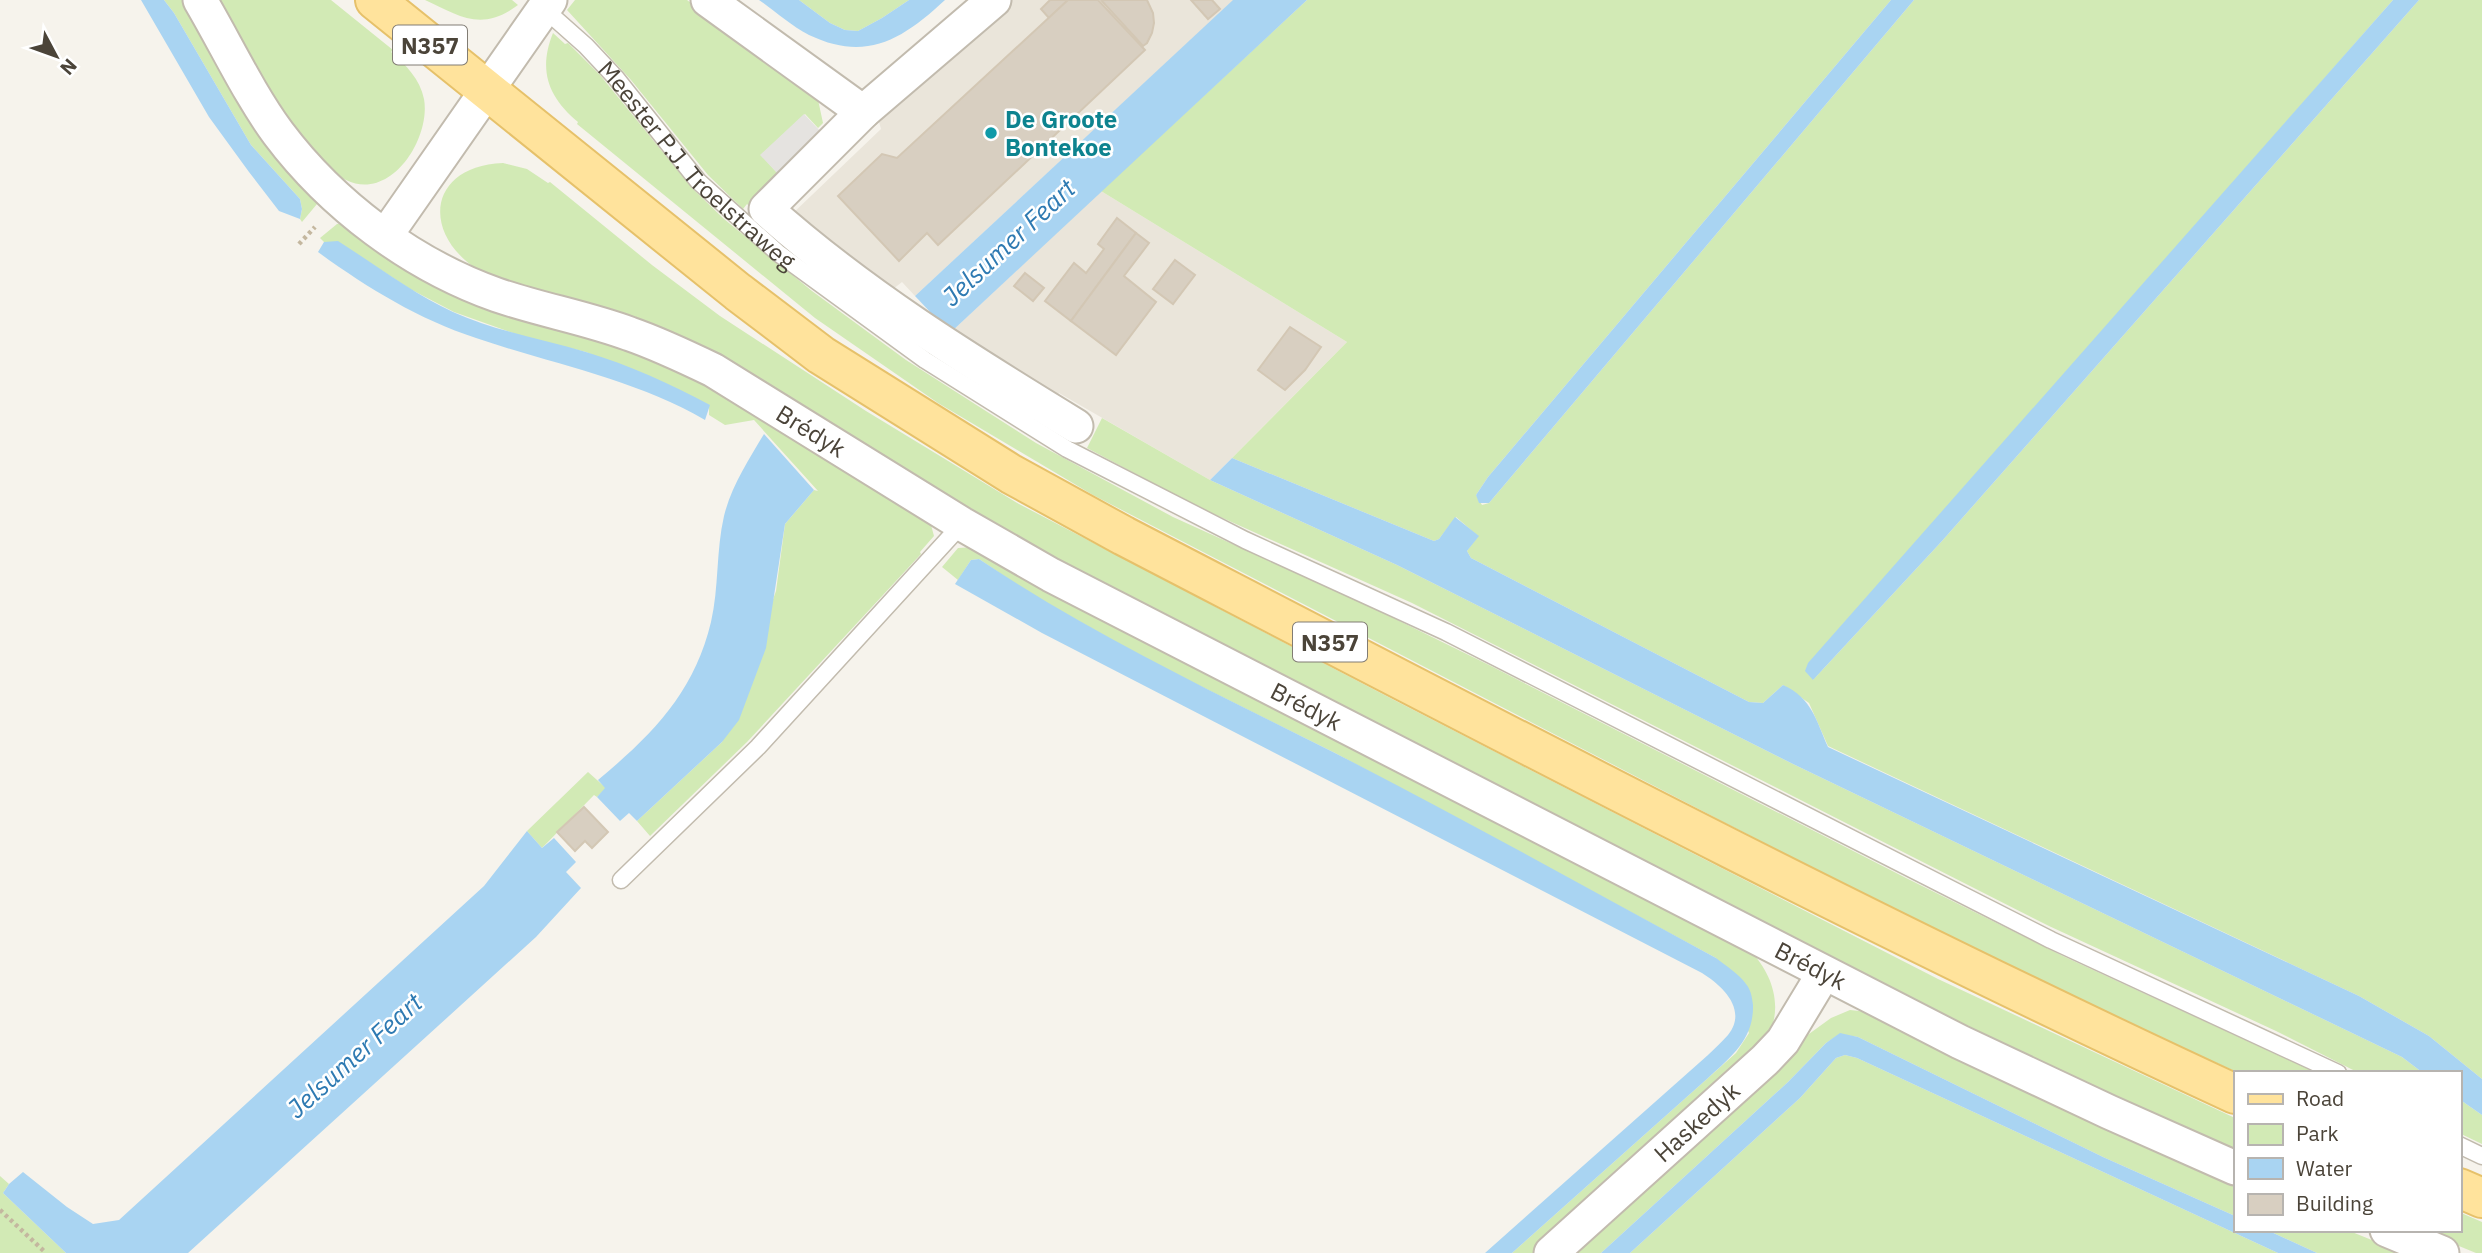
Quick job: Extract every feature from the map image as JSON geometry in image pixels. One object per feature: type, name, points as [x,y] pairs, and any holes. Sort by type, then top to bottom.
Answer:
[{"type":"main road","name":"N357","points":[[375,0],[738,292],[821,355],[1011,474],[1136,542],[1842,906],[2041,1004],[2234,1094]]},
{"type":"main road","points":[[2461,1189],[2482,1198]]},
{"type":"street","points":[[200,0],[277,131],[304,164],[341,201],[386,235]]},
{"type":"street","points":[[708,0],[863,112]]},
{"type":"street","points":[[994,0],[863,112],[766,209],[824,259],[894,310],[959,355],[1076,426]]},
{"type":"street","name":"Meester P.J. Troelstraweg","points":[[386,235],[541,3]]},
{"type":"street","name":"Brédyk","points":[[386,235],[452,276],[497,295],[628,333],[673,350],[713,370],[962,524],[1051,575],[1824,974],[1960,1042],[2234,1168]]},
{"type":"street","name":"Haskedyk","points":[[1551,1253],[1765,1060],[1783,1041],[1824,974]]},
{"type":"street","points":[[2392,1232],[2442,1253]]},
{"type":"lane","name":"Meester P.J. Troelstraweg","points":[[541,3],[616,78],[707,190],[778,253],[925,360],[1024,424],[1164,501],[1446,632],[2051,940],[2335,1071]]},
{"type":"lane","points":[[621,880],[758,747],[962,524]]},
{"type":"lane","points":[[2461,1145],[2482,1156]]},
{"type":"path","points":[[299,244],[312,230]]},
{"type":"path","points":[[0,1210],[46,1253]]},
{"type":"shaded area","points":[[1011,0],[1234,0],[915,296],[902,282],[888,293],[790,216],[881,129],[878,118]]},
{"type":"shaded area","points":[[804,114],[823,134],[779,175],[760,155]]},
{"type":"shaded area","points":[[1101,191],[1347,342],[1210,480],[1059,393],[1054,402],[950,333]]},
{"type":"green space","points":[[164,0],[185,0],[317,196],[317,204],[302,222],[300,199],[251,145]]},
{"type":"green space","points":[[218,0],[331,0],[393,50],[391,52],[416,79],[424,99],[425,115],[421,131],[404,162],[392,174],[378,182],[363,184],[346,180],[336,173],[314,151],[268,85],[265,86]]},
{"type":"green space","points":[[425,0],[512,0],[518,5],[505,13],[481,20],[459,16]]},
{"type":"green space","points":[[575,0],[687,0],[817,95],[823,123],[818,128],[805,114],[761,155],[779,175],[743,209],[708,175],[631,80],[567,10]]},
{"type":"green space","points":[[799,0],[909,0],[858,31],[845,30],[830,23]]},
{"type":"green space","points":[[1307,0],[1891,0],[1488,477],[1476,495],[1482,505],[1489,503],[1914,0],[2393,0],[2217,201],[1813,680],[1942,541],[2419,0],[2482,0],[2482,1079],[2429,1036],[2359,996],[1828,746],[1809,703],[1783,685],[1763,703],[1749,702],[1471,558],[1467,551],[1478,536],[1456,517],[1439,539],[1434,541],[1232,458],[1347,342],[1101,191]]},
{"type":"green space","points":[[553,33],[565,44],[568,43],[600,75],[692,188],[724,219],[812,291],[906,360],[1036,443],[1173,517],[1371,607],[1489,665],[2065,957],[2313,1071],[2235,1071],[2150,1033],[1853,889],[1093,495],[938,403],[815,318],[577,124],[559,103],[549,82],[546,59]]},
{"type":"green space","points":[[503,163],[527,169],[550,182],[720,316],[866,411],[1019,504],[1938,979],[2234,1118],[2234,1153],[1891,993],[478,270],[459,255],[447,238],[441,220],[441,203],[447,188],[460,176],[478,167]]},
{"type":"green space","points":[[347,223],[687,375],[722,394],[931,525],[934,536],[921,554],[747,742],[650,836],[637,821],[722,742],[776,591],[785,524],[814,490],[818,491],[754,420],[725,425],[709,415],[709,405],[586,352],[524,337],[454,312],[410,289],[338,242],[324,242],[320,238],[337,224]]},
{"type":"green space","points":[[1102,418],[1210,480],[1397,565],[1793,764],[2402,1057],[2420,1071],[2355,1071],[2276,1031],[2049,926],[1412,603],[1196,506],[1087,448]]},
{"type":"green space","points":[[974,547],[1750,951],[1763,967],[1774,997],[1774,1019],[1767,1036],[1751,1057],[1536,1253],[1512,1253],[1736,1053],[1749,1033],[1716,958],[1335,753],[1146,659],[1029,593],[979,559],[971,560],[958,580],[942,567],[958,548]]},
{"type":"green space","points":[[588,772],[606,788],[597,797],[594,795],[542,848],[527,831]]},
{"type":"green space","points":[[1850,1010],[1868,1012],[2234,1183],[2234,1216],[2103,1157],[1858,1037],[1840,1034],[1826,1043],[1788,1082],[1601,1253],[1569,1253],[1802,1039],[1831,1018]]},
{"type":"green space","points":[[1845,1055],[1857,1058],[2278,1253],[1630,1253],[1800,1098],[1836,1058]]},
{"type":"green space","points":[[2461,1100],[2482,1115],[2482,1144],[2461,1134]]},
{"type":"green space","points":[[0,1176],[9,1184],[3,1193],[66,1253],[0,1253]]},
{"type":"green space","points":[[2461,1213],[2482,1222],[2482,1253],[2425,1232],[2461,1232]]},
{"type":"green space","points":[[2271,1232],[2352,1232],[2404,1253],[2317,1253]]},
{"type":"water","points":[[141,0],[164,0],[174,13],[251,145],[300,199],[300,219],[279,211],[209,117]]},
{"type":"water","points":[[759,0],[799,0],[830,23],[845,30],[858,31],[909,0],[945,0],[898,36],[882,43],[848,47],[809,35]]},
{"type":"water","name":"Jelsumer Feart","points":[[1233,0],[1307,0],[950,333],[915,296]]},
{"type":"water","points":[[1891,0],[1914,0],[1489,503],[1479,503],[1476,495],[1488,477]]},
{"type":"water","points":[[2393,0],[2419,0],[1942,541],[1813,680],[1805,671],[1808,663]]},
{"type":"water","points":[[338,241],[409,288],[469,319],[602,357],[680,390],[710,405],[705,420],[622,383],[476,338],[413,312],[355,278],[318,252],[324,242]]},
{"type":"water","points":[[764,434],[814,490],[785,524],[766,648],[739,720],[722,742],[637,821],[629,813],[620,821],[597,797],[605,788],[598,780],[653,729],[682,691],[694,670],[711,622],[721,529],[727,505]]},
{"type":"water","points":[[1232,458],[1434,541],[1439,539],[1455,517],[1479,536],[1467,551],[1471,558],[1749,702],[1763,703],[1783,685],[1807,703],[1828,747],[2359,996],[2429,1036],[2482,1079],[2482,1115],[2461,1100],[2461,1071],[2420,1071],[2402,1057],[1793,764],[1397,565],[1210,480]]},
{"type":"water","points":[[979,559],[1109,637],[1429,802],[1716,958],[1740,977],[1750,991],[1753,1005],[1750,1028],[1740,1046],[1717,1070],[1512,1253],[1485,1253],[1726,1038],[1735,1017],[1734,1008],[1725,992],[1702,973],[1042,633],[955,584],[971,560]]},
{"type":"water","name":"Jelsumer Feart","points":[[527,831],[542,848],[554,838],[576,862],[566,872],[581,888],[536,937],[188,1253],[66,1253],[3,1193],[23,1172],[93,1224],[119,1220],[484,886]]},
{"type":"water","points":[[1840,1033],[1858,1037],[2103,1157],[2234,1216],[2234,1232],[2271,1232],[2317,1253],[2278,1253],[1857,1058],[1845,1055],[1836,1058],[1800,1098],[1630,1253],[1601,1253],[1788,1082],[1826,1043]]},
{"type":"building","points":[[1050,0],[1068,0],[1049,18],[1041,9]]},
{"type":"building","name":"De Groote Bontekoe","points":[[1068,0],[1098,0],[1145,50],[938,245],[927,233],[899,261],[838,196],[882,154],[897,158]]},
{"type":"building","points":[[1101,0],[1147,0],[1154,23],[1147,43],[1143,46]]},
{"type":"building","points":[[1191,0],[1212,0],[1220,9],[1208,19]]},
{"type":"building","points":[[1117,218],[1136,233],[1071,321],[1045,301],[1074,263],[1086,273],[1104,249],[1098,244]]},
{"type":"building","points":[[1136,233],[1149,243],[1124,276],[1156,302],[1116,355],[1071,321]]},
{"type":"building","points":[[1175,260],[1195,275],[1173,304],[1153,289]]},
{"type":"building","points":[[1025,273],[1044,288],[1033,301],[1014,286]]},
{"type":"building","points":[[1290,327],[1321,347],[1305,370],[1285,390],[1258,370]]},
{"type":"building","points":[[584,807],[608,832],[592,848],[585,841],[575,851],[557,832]]},
{"type":"place","name":"De Groote Bontekoe","points":[[991,133]]}]
